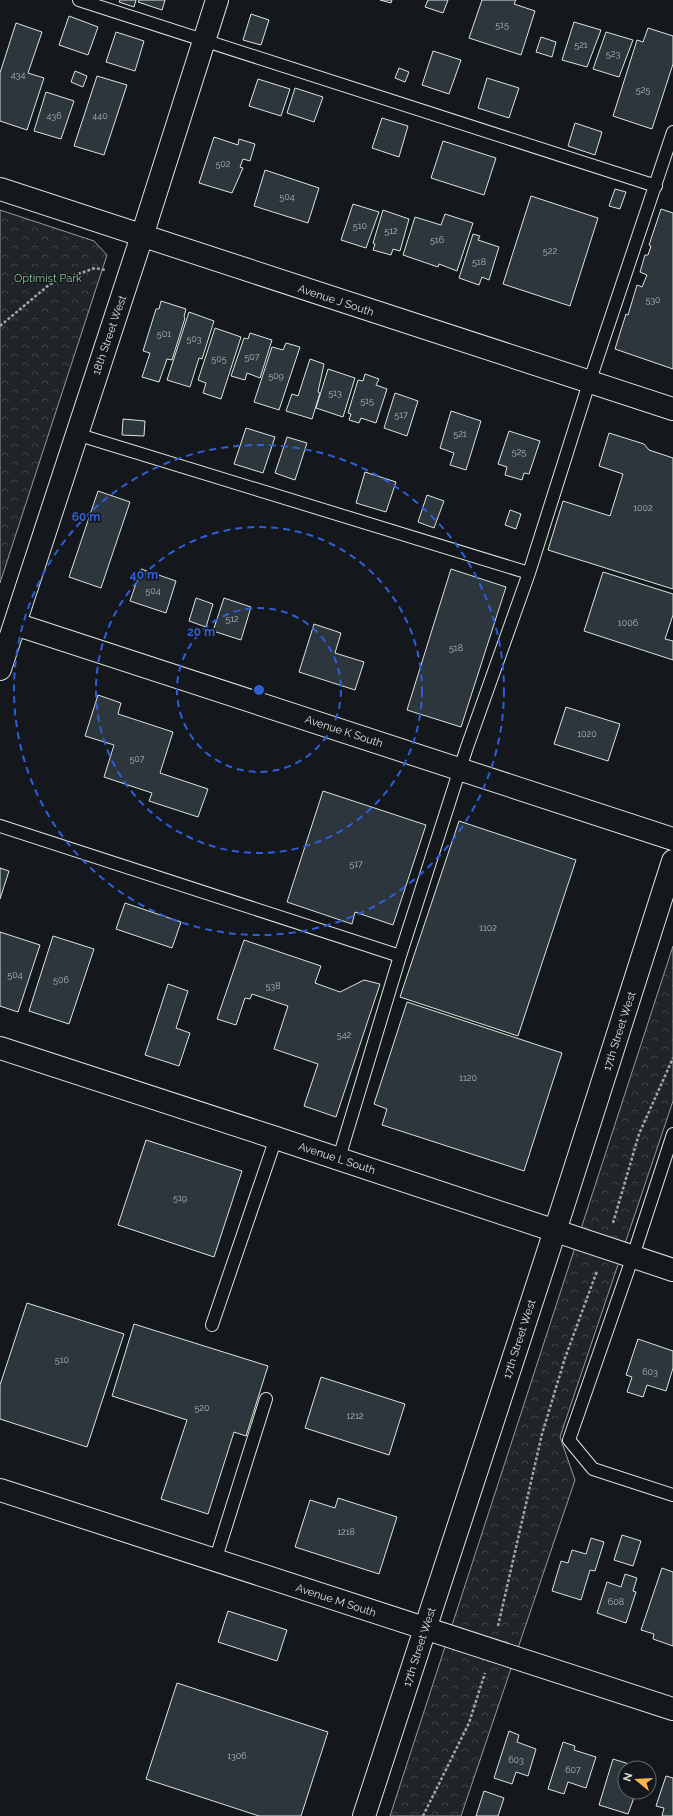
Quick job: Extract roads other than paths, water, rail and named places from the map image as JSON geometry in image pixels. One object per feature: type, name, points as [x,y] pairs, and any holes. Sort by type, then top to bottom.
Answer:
[{"type":"street","name":"18th Street West","points":[[0,669],[76,434],[130,275],[217,0]]},
{"type":"street","name":"Avenue J South","points":[[0,189],[589,383],[673,409]]},
{"type":"street","name":"Avenue K South","points":[[15,624],[673,838]]},
{"type":"street","name":"17th Street West","points":[[364,1816],[555,1231],[673,861]]},
{"type":"street","name":"Avenue L South","points":[[0,1048],[339,1158],[673,1270]]},
{"type":"street","name":"Avenue M South","points":[[0,1490],[673,1709]]},
{"type":"lane","points":[[79,0],[656,186]]},
{"type":"lane","points":[[339,1158],[400,956],[460,768],[529,573],[589,383],[673,132]]},
{"type":"lane","points":[[76,434],[529,573]]},
{"type":"lane","points":[[0,826],[400,956]]},
{"type":"lane","points":[[673,1134],[633,1256],[569,1440],[593,1469],[673,1495]]},
{"type":"lane","points":[[212,1326],[276,1138]]},
{"type":"lane","points":[[215,1560],[266,1399]]},
{"type":"park label","name":"Optimist Park","points":[[48,278]]}]
